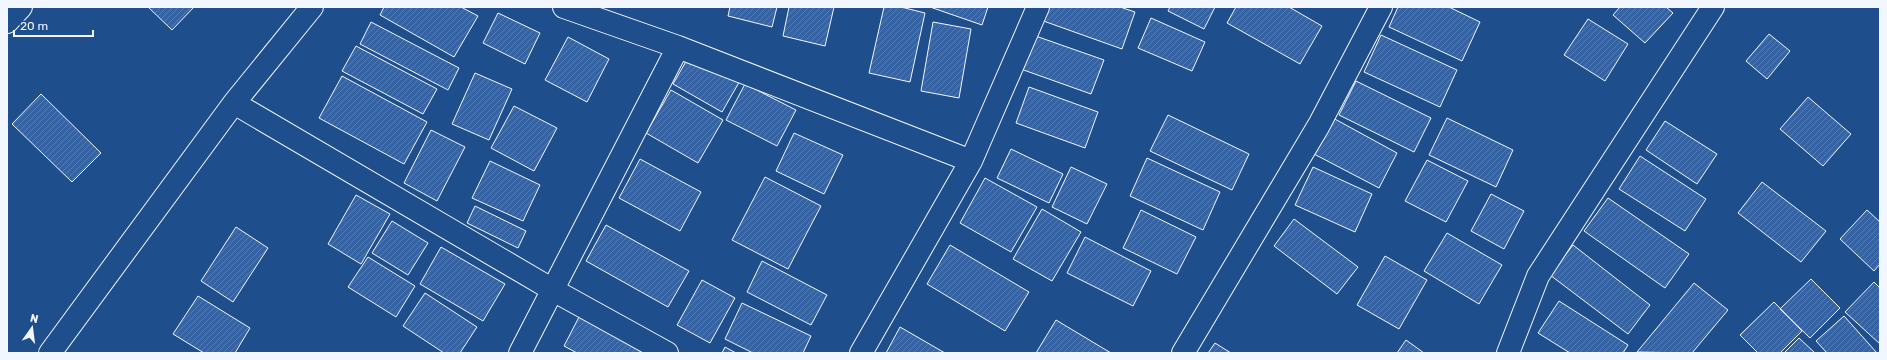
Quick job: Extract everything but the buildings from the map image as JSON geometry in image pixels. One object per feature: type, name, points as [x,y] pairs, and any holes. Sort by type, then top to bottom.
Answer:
[{"type":"street","points":[[7,22],[21,7]]},
{"type":"street","points":[[50,353],[234,103],[312,7]]},
{"type":"street","points":[[564,7],[678,47],[971,161]]},
{"type":"street","points":[[861,353],[971,161],[1038,7]]},
{"type":"street","points":[[1183,353],[1319,125],[1381,7]]},
{"type":"street","points":[[1508,353],[1538,276],[1713,7]]},
{"type":"street","points":[[520,353],[678,47]]},
{"type":"street","points":[[234,103],[553,290],[668,353]]}]
